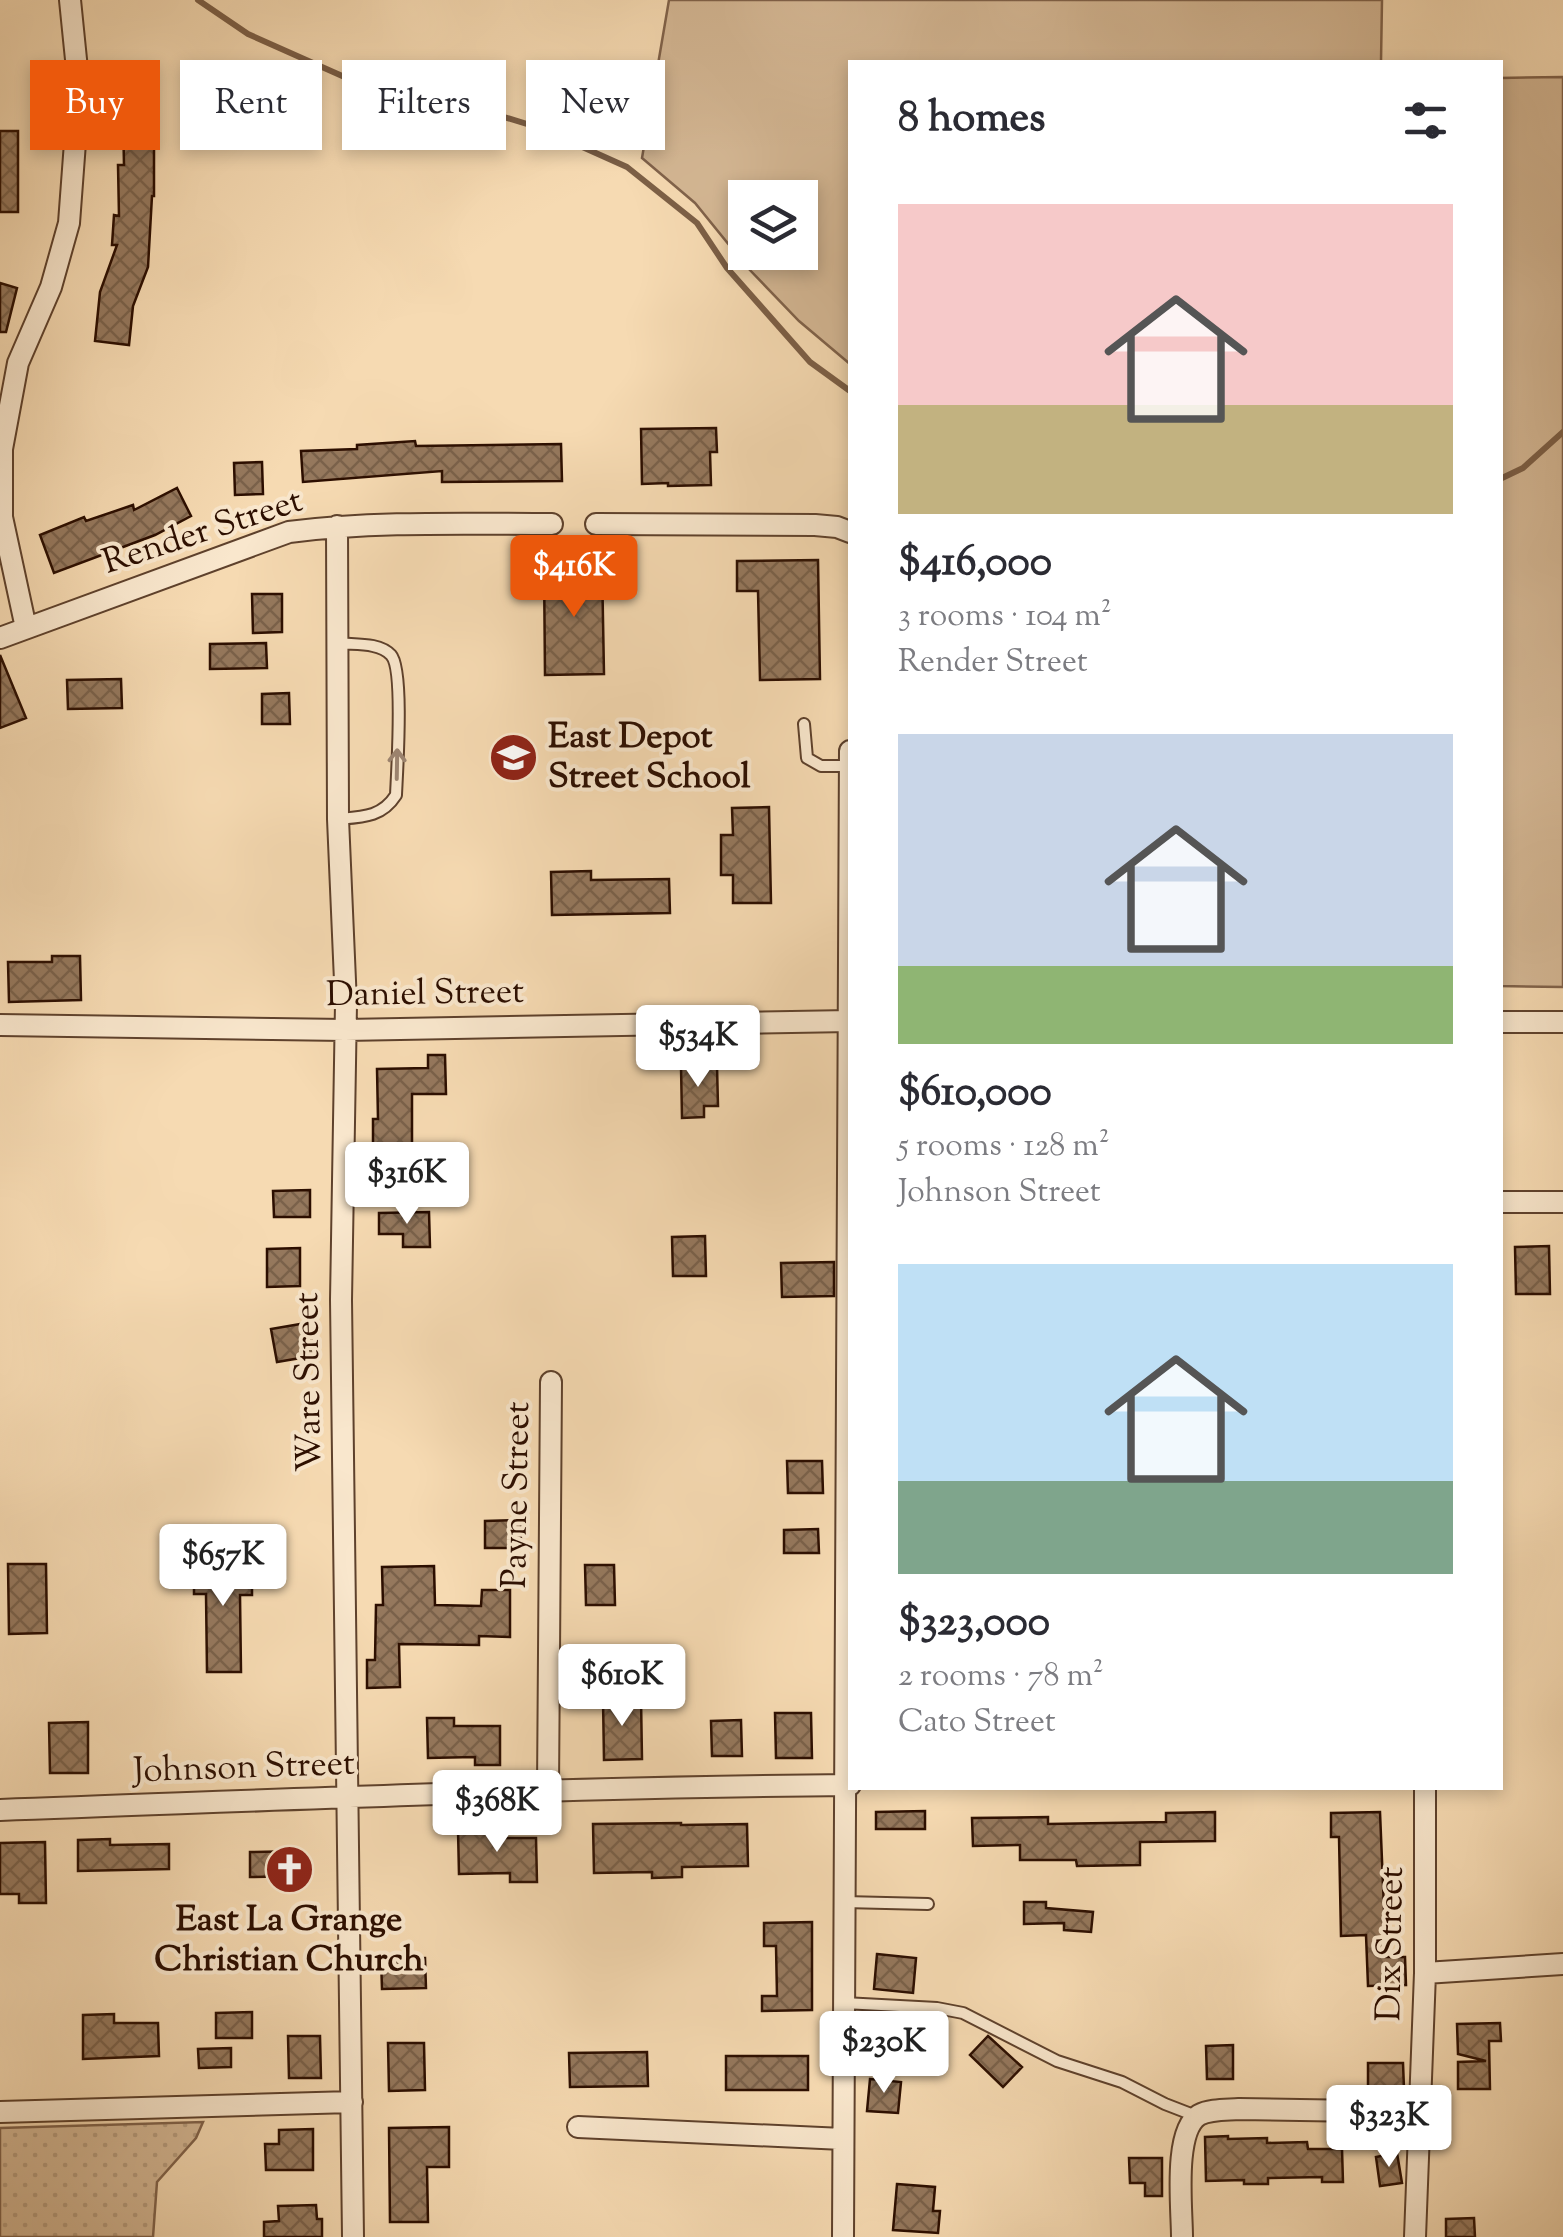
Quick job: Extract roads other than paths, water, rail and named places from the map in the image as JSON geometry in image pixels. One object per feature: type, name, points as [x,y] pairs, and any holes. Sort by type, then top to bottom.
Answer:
[{"type":"street","points":[[26,628],[2,518],[2,449],[18,363],[50,287],[69,223],[79,89],[70,0]]},
{"type":"street","name":"Render Street","points":[[0,638],[288,532],[337,526],[552,524]]},
{"type":"street","points":[[596,524],[815,524],[848,531]]},
{"type":"street","name":"Ware Street","points":[[337,526],[338,819],[346,1030],[341,1300],[352,2237]]},
{"type":"street","name":"Daniel Street","points":[[0,1025],[346,1030],[848,1021]]},
{"type":"street","points":[[1503,1022],[1563,1022]]},
{"type":"street","points":[[1503,1202],[1563,1202]]},
{"type":"street","name":"Payne Street","points":[[548,1790],[552,1382]]},
{"type":"street","points":[[843,2237],[848,1515]]},
{"type":"street","name":"Johnson Street","points":[[0,1810],[548,1790],[848,1785]]},
{"type":"street","name":"Dix Street","points":[[1415,2237],[1422,2112],[1425,1790]]},
{"type":"street","points":[[1425,1973],[1563,1964]]},
{"type":"street","points":[[0,2112],[352,2102]]},
{"type":"street","points":[[1182,2237],[1182,2148],[1186,2132],[1197,2116],[1238,2110],[1422,2112]]},
{"type":"street","points":[[578,2127],[843,2139]]},
{"type":"lane","points":[[338,644],[376,646],[390,654],[397,667],[398,703],[396,796],[388,808],[370,816],[338,819]]},
{"type":"lane","points":[[804,724],[807,758],[821,766],[848,766]]},
{"type":"lane","points":[[844,1902],[928,1904]]},
{"type":"lane","points":[[844,2003],[962,2013],[1057,2061],[1122,2082],[1197,2116]]},
{"type":"waterway","points":[[198,0],[248,34],[367,87],[432,95],[540,128],[627,167],[697,223],[727,268],[810,362],[848,390]]},
{"type":"waterway","points":[[1503,478],[1523,468],[1563,432]]},
{"type":"place","name":"East Depot Street School","points":[[513,758]]},
{"type":"place","name":"East La Grange Christian Church","points":[[289,1869]]}]
